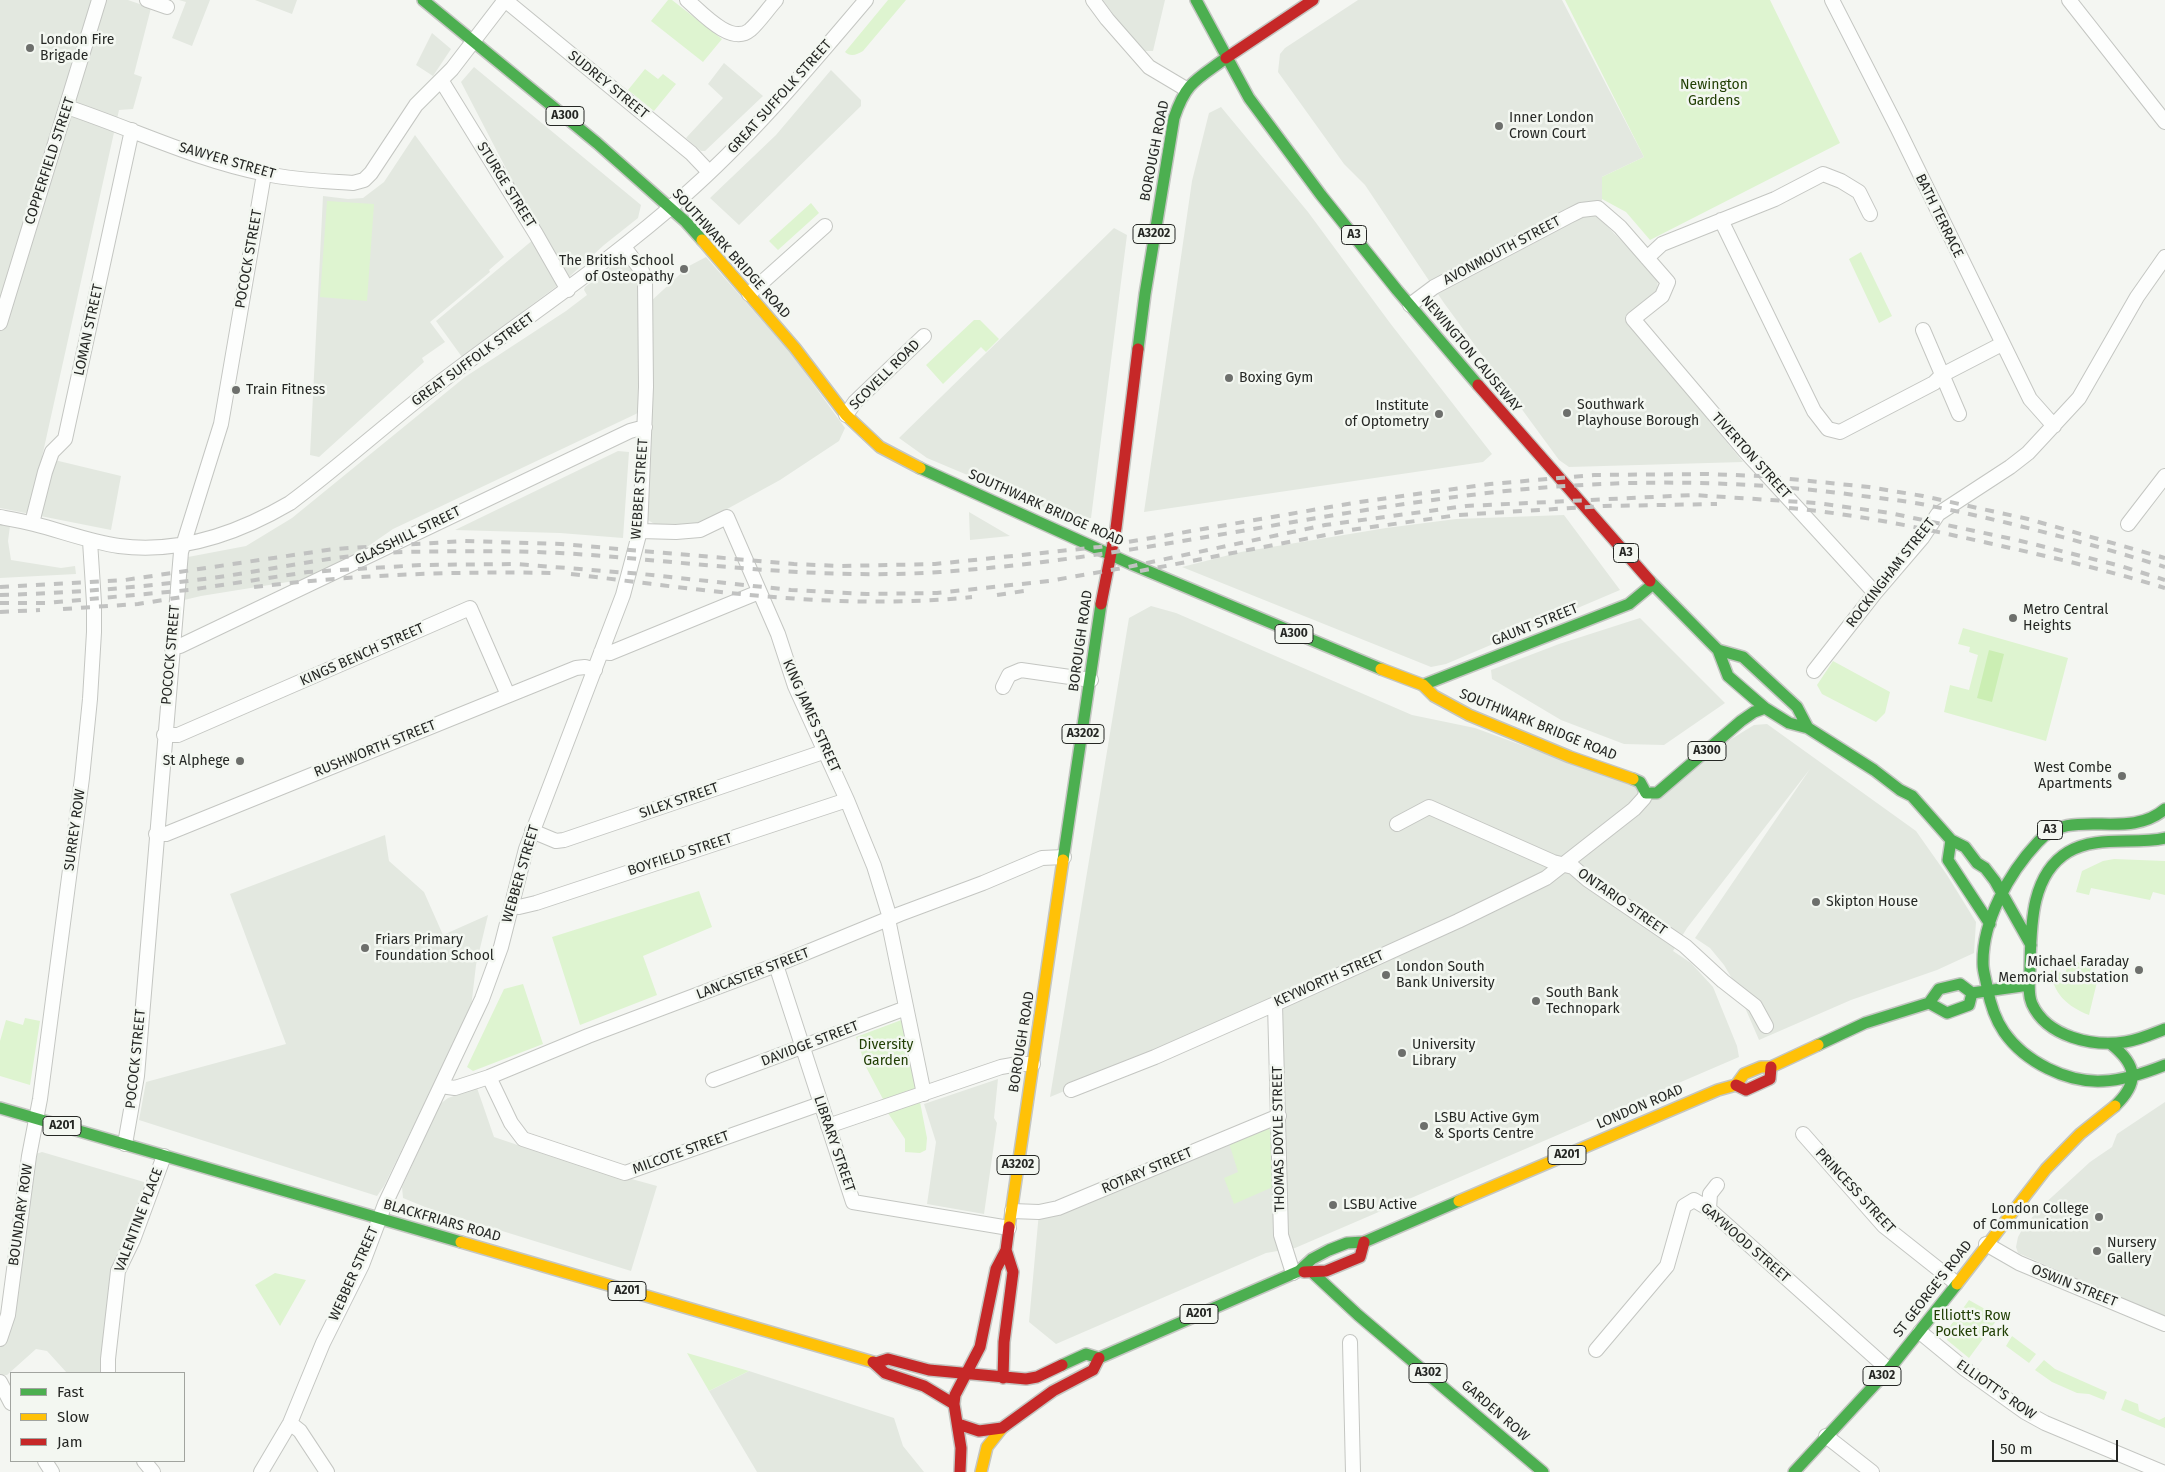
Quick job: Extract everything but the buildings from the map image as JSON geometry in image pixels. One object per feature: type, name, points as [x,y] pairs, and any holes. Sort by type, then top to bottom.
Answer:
[{"type":"main road","name":"SOUTHWARK BRIDGE ROAD","points":[[423,0],[597,143],[686,222],[796,348],[846,414],[880,447],[894,456],[1131,564],[1167,576],[1316,644],[1423,685],[1434,696],[1469,715],[1570,757],[1640,782],[1646,793]]},
{"type":"main road","name":"A3","points":[[1196,0],[1226,58]]},
{"type":"main road","name":"BOROUGH ROAD","points":[[965,1374],[980,1347],[996,1269],[1006,1250],[1103,590],[1111,554],[1128,442],[1145,294],[1177,106],[1186,89],[1199,76],[1313,0]]},
{"type":"main road","name":"NEWINGTON CAUSEWAY","points":[[1226,58],[1248,98],[1281,144],[1410,306],[1520,435],[1652,584],[1718,650],[1728,676],[1765,708],[1789,723],[1808,728],[1874,770],[1900,790],[1912,796],[1930,813],[1951,840],[1965,847],[1977,863],[1985,868],[2002,894]]},
{"type":"main road","name":"GAUNT STREET","points":[[1423,685],[1628,604],[1652,584]]},
{"type":"main road","name":"NEWINGTON CAUSEWAY","points":[[1718,650],[1743,657],[1797,707],[1808,728]]},
{"type":"main road","name":"A300","points":[[1646,793],[1657,793],[1741,721],[1754,712],[1765,708]]},
{"type":"main road","name":"A3","points":[[2165,808],[2158,816],[2148,820],[2117,824],[2065,825],[2048,831],[2032,849],[2002,894],[1990,924],[1983,965],[1991,1006],[1999,1026],[2016,1046],[2053,1071],[2079,1080],[2099,1082],[2132,1078],[2165,1065]]},
{"type":"main road","points":[[2165,838],[2136,843],[2103,844],[2077,848],[2060,858],[2048,873],[2039,892],[2033,919],[2029,985],[2032,1004],[2037,1013],[2052,1027],[2067,1036],[2111,1044],[2135,1039],[2165,1029]]},
{"type":"main road","points":[[1951,840],[1948,860],[1990,924]]},
{"type":"main road","name":"A3","points":[[2002,894],[2031,944]]},
{"type":"main road","name":"LONDON ROAD","points":[[1003,1378],[1026,1380],[1037,1377],[1086,1354],[1099,1358],[1296,1272],[1308,1261],[1353,1241],[1364,1242],[1718,1090],[1736,1085],[1744,1074],[1761,1066],[1771,1067],[1865,1023],[1929,1003],[1939,989],[1960,984],[1972,993]]},
{"type":"main road","points":[[1929,1003],[1946,1013],[1969,1005],[1972,993],[1988,989],[2029,985]]},
{"type":"main road","points":[[2111,1044],[2129,1059],[2132,1068],[2132,1078]]},
{"type":"main road","name":"ST GEORGE'S ROAD","points":[[1794,1472],[1920,1332],[1986,1244],[2059,1155],[2080,1134],[2122,1099],[2129,1090],[2132,1078]]},
{"type":"main road","name":"BLACKFRIARS ROAD","points":[[0,1108],[876,1363],[885,1373],[924,1386],[954,1404]]},
{"type":"main road","points":[[1296,1272],[1314,1274],[1325,1272],[1360,1257],[1364,1242]]},
{"type":"main road","name":"BOROUGH ROAD","points":[[1003,1378],[1004,1342],[1013,1272],[1006,1250]]},
{"type":"main road","name":"GARDEN ROW","points":[[1314,1274],[1358,1315],[1543,1472]]},
{"type":"main road","name":"A201","points":[[1002,1428],[1017,1419],[1053,1391],[1093,1370],[1099,1358]]},
{"type":"main road","name":"BLACKFRIARS ROAD","points":[[876,1363],[888,1359],[928,1370],[965,1374]]},
{"type":"main road","name":"A201","points":[[965,1374],[977,1373],[1003,1378]]},
{"type":"main road","name":"A3202","points":[[960,1472],[961,1448],[954,1404],[955,1394],[965,1374]]},
{"type":"main road","points":[[958,1424],[979,1431],[1002,1428]]},
{"type":"main road","points":[[981,1472],[987,1448],[1002,1428]]},
{"type":"street","name":"COPPERFIELD STREET","points":[[0,323],[8,291],[99,0]]},
{"type":"street","points":[[147,0],[167,7]]},
{"type":"street","name":"SAWYER STREET","points":[[67,107],[221,163],[286,178],[353,183],[364,180],[371,173],[416,105],[442,80],[505,0]]},
{"type":"street","name":"SUDREY STREET","points":[[505,0],[691,153],[709,172]]},
{"type":"street","points":[[687,0],[725,31],[733,35],[742,35],[749,31],[776,0]]},
{"type":"street","points":[[1093,0],[1106,19],[1149,67],[1186,89]]},
{"type":"street","name":"BATH TERRACE","points":[[1832,0],[1898,128],[2030,399],[2054,426]]},
{"type":"street","points":[[2068,0],[2165,122]]},
{"type":"street","name":"GREAT SUFFOLK STREET","points":[[0,517],[32,523],[90,540],[144,548],[182,546],[223,536],[245,527],[290,503],[424,394],[568,290],[624,247],[670,208],[766,117],[863,1]]},
{"type":"street","name":"STURGE STREET","points":[[442,80],[568,290]]},
{"type":"street","name":"LOMAN STREET","points":[[32,523],[52,452],[65,439],[132,130]]},
{"type":"street","name":"POCOCK STREET","points":[[124,1144],[136,1076],[164,735],[182,546],[187,536],[221,424],[264,174]]},
{"type":"street","points":[[1647,258],[1662,244],[1775,199],[1823,174],[1841,181],[1859,192],[1870,214]]},
{"type":"street","name":"AVONMOUTH STREET","points":[[1410,306],[1434,287],[1561,220],[1581,210],[1598,208]]},
{"type":"street","name":"TIVERTON STREET","points":[[1598,208],[1620,227],[1668,282],[1662,296],[1633,319],[1745,451],[1875,593]]},
{"type":"street","points":[[1721,220],[1814,411],[1828,429],[1840,432],[1934,383],[1942,375],[2002,344]]},
{"type":"street","points":[[749,294],[825,226]]},
{"type":"street","name":"WEBBER STREET","points":[[261,1472],[290,1423],[323,1343],[362,1264],[379,1218],[482,999],[501,947],[532,832],[623,595],[640,531],[645,427],[645,282],[642,271],[624,247]]},
{"type":"street","name":"ROCKINGHAM STREET","points":[[1814,671],[1875,593],[1922,538],[1938,514],[2010,467],[2054,426],[2079,398],[2162,264]]},
{"type":"street","points":[[1923,330],[1960,414]]},
{"type":"street","name":"SCOVELL ROAD","points":[[846,414],[855,402],[924,336]]},
{"type":"street","name":"GLASSHILL STREET","points":[[172,648],[180,646],[630,431],[645,427]]},
{"type":"street","points":[[2128,524],[2165,476]]},
{"type":"street","name":"KING JAMES STREET","points":[[640,531],[676,532],[700,530],[727,517],[778,634],[795,686],[848,800],[874,866],[889,918],[924,1094]]},
{"type":"street","name":"SURREY ROW","points":[[37,1119],[82,778],[89,709],[94,602],[90,540]]},
{"type":"street","points":[[601,652],[610,653],[759,592]]},
{"type":"street","name":"KINGS BENCH STREET","points":[[164,735],[178,736],[470,608],[508,695]]},
{"type":"street","name":"RUSHWORTH STREET","points":[[156,834],[166,834],[576,668],[585,667],[595,670]]},
{"type":"street","points":[[1003,687],[1009,675],[1021,670],[1091,680]]},
{"type":"street","name":"SILEX STREET","points":[[532,832],[556,840],[564,840],[826,751]]},
{"type":"street","name":"KEYWORTH STREET","points":[[1071,1090],[1155,1057],[1275,1004],[1467,917],[1546,878],[1634,809],[1646,793]]},
{"type":"street","name":"BOYFIELD STREET","points":[[512,905],[521,907],[536,904],[848,800]]},
{"type":"street","name":"ONTARIO STREET","points":[[1397,824],[1429,807],[1553,862],[1573,867],[1588,880],[1685,946],[1722,981],[1755,1006],[1766,1026]]},
{"type":"street","name":"LANCASTER STREET","points":[[441,1086],[455,1088],[489,1077],[588,1036],[776,965],[1042,858],[1064,857]]},
{"type":"street","name":"LIBRARY STREET","points":[[776,965],[853,1202],[1009,1228]]},
{"type":"street","name":"THOMAS DOYLE STREET","points":[[1275,1004],[1281,1235],[1296,1272]]},
{"type":"street","name":"DAVIDGE STREET","points":[[713,1080],[906,1008]]},
{"type":"street","points":[[828,1126],[1001,1067],[1033,1064]]},
{"type":"street","name":"MILCOTE STREET","points":[[489,1077],[510,1123],[523,1139],[625,1173],[820,1104]]},
{"type":"street","name":"ROTARY STREET","points":[[1012,1211],[1039,1212],[1058,1208],[1279,1116]]},
{"type":"street","name":"BOUNDARY ROW","points":[[0,1339],[8,1315],[29,1156],[37,1119]]},
{"type":"street","name":"PRINCESS STREET","points":[[1803,1134],[1884,1226],[1956,1283]]},
{"type":"street","name":"VALENTINE PLACE","points":[[108,1372],[118,1271],[134,1240],[164,1156]]},
{"type":"street","points":[[1709,1209],[1710,1194],[1717,1185]]},
{"type":"street","name":"GAYWOOD STREET","points":[[1596,1350],[1667,1266],[1684,1206],[1694,1200],[1709,1209],[1888,1369]]},
{"type":"street","name":"OSWIN STREET","points":[[1986,1244],[2019,1263],[2165,1324]]},
{"type":"street","name":"ELLIOTT'S ROW","points":[[1920,1332],[1960,1365],[2024,1412],[2045,1423],[2162,1472]]},
{"type":"street","points":[[1350,1342],[1356,1470]]},
{"type":"street","points":[[0,1382],[10,1401]]},
{"type":"street","points":[[290,1423],[300,1431],[327,1472]]},
{"type":"street","points":[[1826,1436],[1872,1472]]},
{"type":"street","points":[[145,1462],[153,1472]]},
{"type":"shaded area","points":[[0,0],[128,0],[151,8],[134,74],[142,77],[133,109],[119,110],[42,457],[121,476],[111,530],[0,508]]},
{"type":"shaded area","points":[[179,0],[210,0],[192,46],[172,38],[186,2]]},
{"type":"shaded area","points":[[255,0],[297,0],[292,14]]},
{"type":"shaded area","points":[[1103,0],[1165,0],[1153,51],[1140,51]]},
{"type":"shaded area","points":[[1358,0],[1562,0],[1644,157],[1602,177],[1602,199],[1598,217],[1658,278],[1657,292],[1630,324],[1743,462],[1569,467],[1559,460],[1444,303],[1365,185],[1344,164],[1278,72],[1280,54],[1285,48]]},
{"type":"shaded area","points":[[432,33],[451,49],[433,76],[416,65]]},
{"type":"shaded area","points":[[724,63],[763,96],[705,151],[701,151],[686,138],[723,98],[708,84]]},
{"type":"shaded area","points":[[474,67],[641,205],[638,218],[604,245],[569,277],[462,357],[436,321],[540,234],[461,82]]},
{"type":"shaded area","points":[[831,70],[861,100],[861,106],[739,225],[710,198],[776,135]]},
{"type":"shaded area","points":[[1221,107],[1308,212],[1390,323],[1492,454],[1483,462],[1144,512],[1192,181],[1209,113]]},
{"type":"shaded area","points":[[415,135],[504,257],[489,270],[490,272],[430,322],[445,342],[422,358],[424,362],[319,457],[310,455],[323,196],[348,199],[363,198],[384,182]]},
{"type":"shaded area","points":[[1114,228],[1127,235],[1091,518],[1079,522],[927,458],[899,438]]},
{"type":"shaded area","points":[[706,257],[790,352],[845,428],[839,441],[780,480],[698,525],[658,526],[646,519],[650,302],[689,266]]},
{"type":"shaded area","points":[[620,260],[625,261],[639,282],[638,413],[393,529],[325,576],[184,600],[188,557],[246,546],[292,518],[465,377],[566,311],[587,295],[584,290],[585,287]]},
{"type":"shaded area","points":[[618,451],[629,452],[623,538],[560,533],[455,530]]},
{"type":"shaded area","points":[[969,512],[1010,536],[970,540]]},
{"type":"shaded area","points":[[1564,515],[1620,590],[1446,664],[1431,667],[1182,567],[1241,552],[1386,528],[1456,519]]},
{"type":"shaded area","points":[[0,524],[10,526],[8,541],[11,560],[61,568],[75,566],[76,574],[0,578]]},
{"type":"shaded area","name":"London South Bank University","points":[[1151,606],[1176,613],[1412,715],[1475,728],[1647,791],[1754,725],[1767,724],[1916,831],[1947,875],[1976,922],[1974,953],[1937,970],[1851,1000],[1759,1040],[1734,982],[1724,965],[1710,948],[1695,938],[1810,769],[1687,928],[1673,951],[1691,963],[1713,987],[1737,1046],[1739,1057],[1295,1248],[1266,1253],[1056,1344],[1029,1322],[1039,1212],[1271,1120],[1275,1004],[1050,1097],[1129,618]]},
{"type":"shaded area","points":[[1640,618],[1725,703],[1664,745],[1624,744],[1561,720],[1492,679],[1491,670],[1559,644]]},
{"type":"shaded area","points":[[1989,650],[2004,654],[1992,702],[1977,698]]},
{"type":"shaded area","points":[[385,835],[389,861],[424,892],[443,935],[488,915],[476,965],[471,1008],[384,1186],[377,1196],[139,1120],[146,1082],[286,1044],[230,894]]},
{"type":"shaded area","points":[[998,1079],[994,1118],[997,1123],[984,1214],[927,1204],[936,1142],[924,1104]]},
{"type":"shaded area","points":[[477,1088],[494,1137],[556,1158],[657,1186],[631,1271],[425,1207],[403,1198],[402,1187],[440,1104],[448,1098]]},
{"type":"shaded area","name":"London College of Communication","points":[[2165,1102],[2165,1317],[2018,1253],[2016,1247],[2018,1237],[2023,1228],[2041,1207],[2090,1162],[2112,1147],[2117,1134]]},
{"type":"shaded area","points":[[42,1152],[144,1182],[146,1190],[113,1272],[103,1372],[66,1372],[47,1351],[36,1349],[7,1375],[0,1375],[0,1344],[12,1328],[36,1154]]},
{"type":"shaded area","points":[[749,1371],[894,1418],[903,1446],[924,1472],[757,1472],[709,1391]]},
{"type":"green space","points":[[668,0],[672,0],[722,39],[703,62],[651,21]]},
{"type":"green space","points":[[888,0],[906,0],[863,51],[854,55],[849,55],[845,52]]},
{"type":"green space","name":"Newington Gardens","points":[[1565,0],[1770,0],[1840,143],[1650,240],[1626,212],[1602,199],[1602,177],[1644,157]]},
{"type":"green space","points":[[645,69],[658,79],[663,74],[676,84],[654,111],[628,90]]},
{"type":"green space","points":[[327,201],[374,204],[367,301],[320,297]]},
{"type":"green space","points":[[811,203],[819,213],[778,250],[769,241]]},
{"type":"green space","points":[[1861,252],[1892,316],[1879,323],[1849,259]]},
{"type":"green space","points":[[974,320],[980,320],[999,339],[986,352],[981,347],[943,384],[926,365]]},
{"type":"green space","points":[[1963,628],[2068,658],[2046,741],[1944,712],[1950,685],[1969,690],[1978,655],[1969,652],[1970,647],[1958,644]]},
{"type":"green space","points":[[1833,661],[1890,692],[1885,713],[1876,722],[1822,694],[1817,685]]},
{"type":"green space","points":[[2114,859],[2165,861],[2165,895],[2153,892],[2150,900],[2091,888],[2089,895],[2076,892],[2082,871],[2103,861]]},
{"type":"green space","points":[[699,891],[712,927],[643,956],[657,995],[580,1025],[552,937]]},
{"type":"green space","points":[[2069,960],[2092,966],[2089,980],[2097,982],[2089,1015],[2074,1008],[2062,998],[2054,986],[2051,970],[2065,974]]},
{"type":"green space","points":[[523,984],[543,1044],[473,1071],[467,1067],[504,989]]},
{"type":"green space","points":[[25,1018],[40,1021],[30,1085],[0,1076],[0,1041],[6,1020],[23,1025]]},
{"type":"green space","name":"Diversity Garden","points":[[904,1019],[917,1090],[884,1101],[866,1067],[856,1037]]},
{"type":"green space","points":[[920,1102],[927,1138],[926,1150],[920,1153],[905,1152],[905,1139],[888,1113]]},
{"type":"green space","points":[[1268,1126],[1275,1146],[1275,1186],[1234,1204],[1224,1178],[1238,1172],[1229,1143]]},
{"type":"green space","points":[[275,1273],[306,1280],[280,1326],[255,1285]]},
{"type":"green space","name":"Elliott's Row Pocket Park","points":[[1969,1300],[1999,1317],[1969,1358],[1947,1340],[1948,1329]]},
{"type":"green space","points":[[2012,1336],[2036,1354],[2029,1363],[2006,1346]]},
{"type":"green space","points":[[687,1353],[749,1371],[709,1391]]},
{"type":"green space","points":[[2044,1360],[2055,1369],[2107,1392],[2104,1400],[2089,1394],[2077,1393],[2052,1382],[2035,1370]]},
{"type":"green space","points":[[2125,1399],[2138,1404],[2139,1411],[2159,1420],[2165,1417],[2165,1428],[2121,1410]]},
{"type":"railway","points":[[0,587],[125,580],[334,549],[465,541],[561,544],[794,564],[841,566],[935,564],[1099,547],[1359,502],[1490,484],[1594,475],[1707,474],[1761,476],[1869,487],[1923,496],[2028,519],[2165,558]]},
{"type":"railway","points":[[0,595],[164,584],[334,558],[403,552],[496,551],[567,553],[809,573],[896,574],[940,572],[1013,566],[1085,556],[1444,498],[1558,486],[1643,483],[1771,486],[1913,503],[1952,510],[2044,532],[2165,567]]},
{"type":"railway","points":[[0,603],[47,603],[189,590],[308,572],[421,565],[516,564],[642,574],[791,590],[867,594],[937,593],[1049,581],[1128,567],[1325,525],[1466,506],[1693,495],[1817,503],[1890,513],[2017,540],[2121,566],[2165,580]]},
{"type":"railway","points":[[1140,571],[1351,530],[1458,515],[1604,506],[1717,504]]},
{"type":"railway","points":[[1789,508],[1889,522],[1938,532],[2077,564],[2165,588]]},
{"type":"railway","points":[[254,587],[328,579],[402,575],[551,573]]},
{"type":"railway","points":[[571,574],[721,592],[821,600],[871,602],[972,597]]},
{"type":"railway","points":[[997,595],[1031,590]]},
{"type":"railway","points":[[63,609],[138,604],[182,597]]},
{"type":"railway","points":[[0,612],[40,610]]},
{"type":"traffic: fast","points":[[423,0],[597,143],[686,222],[702,240]]},
{"type":"traffic: fast","points":[[1196,0],[1249,98],[1321,195],[1397,290],[1478,385]]},
{"type":"traffic: fast","points":[[1138,349],[1145,294],[1174,118],[1178,106],[1193,83],[1226,58]]},
{"type":"traffic: fast","points":[[920,468],[1131,564],[1381,669]]},
{"type":"traffic: fast","points":[[1650,581],[1718,650],[1728,676],[1765,708],[1789,723],[1808,728],[1874,770],[1900,790],[1912,796],[1951,840],[1965,847],[1977,863],[1985,868],[1995,881],[2031,945]]},
{"type":"traffic: fast","points":[[1423,685],[1629,604],[1653,584]]},
{"type":"traffic: fast","points":[[1063,860],[1101,604]]},
{"type":"traffic: fast","points":[[1718,650],[1743,657],[1797,707],[1808,728]]},
{"type":"traffic: fast","points":[[1633,779],[1640,782],[1646,793],[1657,793],[1741,721],[1754,712],[1765,708]]},
{"type":"traffic: fast","points":[[2165,809],[2150,818],[2134,823],[2066,826],[2051,831],[2038,842],[2017,868],[1999,898],[1987,931],[1983,964],[1995,1016],[2013,1043],[2035,1061],[2061,1074],[2089,1081],[2103,1081],[2135,1076],[2165,1065]]},
{"type":"traffic: fast","points":[[2165,838],[2091,844],[2068,852],[2055,862],[2046,874],[2035,904],[2032,920],[2029,986],[2030,1000],[2039,1015],[2048,1025],[2072,1037],[2099,1043],[2125,1042],[2165,1029]]},
{"type":"traffic: fast","points":[[1951,840],[1948,860],[1990,924]]},
{"type":"traffic: fast","points":[[1818,1045],[1865,1023],[1929,1003],[1939,989],[1960,984],[1972,993]]},
{"type":"traffic: fast","points":[[1972,993],[2029,985]]},
{"type":"traffic: fast","points":[[1929,1003],[1947,1013],[1969,1005],[1972,993]]},
{"type":"traffic: fast","points":[[2111,1044],[2126,1059],[2132,1074],[2129,1089],[2115,1106]]},
{"type":"traffic: fast","points":[[0,1108],[461,1242]]},
{"type":"traffic: fast","points":[[1062,1365],[1086,1354],[1099,1358],[1299,1271],[1312,1259],[1329,1250],[1347,1243],[1364,1242],[1459,1201]]},
{"type":"traffic: fast","points":[[1314,1274],[1358,1315],[1543,1472]]},
{"type":"traffic: fast","points":[[1794,1472],[1891,1367],[1957,1284]]},
{"type":"traffic: slow","points":[[702,240],[795,348],[846,415],[880,447],[920,468]]},
{"type":"traffic: slow","points":[[1381,669],[1423,685],[1434,696],[1469,715],[1570,757],[1633,779]]},
{"type":"traffic: slow","points":[[1009,1227],[1063,860]]},
{"type":"traffic: slow","points":[[1459,1201],[1718,1090],[1736,1085],[1744,1074],[1761,1067],[1771,1067],[1818,1045]]},
{"type":"traffic: slow","points":[[1957,1284],[2046,1169],[2080,1134],[2115,1106]]},
{"type":"traffic: slow","points":[[461,1242],[873,1362]]},
{"type":"traffic: slow","points":[[981,1472],[987,1447],[1002,1428]]},
{"type":"traffic: jam","points":[[1226,58],[1313,0]]},
{"type":"traffic: jam","points":[[1101,604],[1116,528],[1138,349]]},
{"type":"traffic: jam","points":[[1478,385],[1650,581]]},
{"type":"traffic: jam","points":[[1736,1085],[1746,1090],[1770,1079],[1771,1067]]},
{"type":"traffic: jam","points":[[960,1472],[961,1448],[954,1404],[955,1395],[980,1347],[996,1269],[1006,1250],[1009,1227]]},
{"type":"traffic: jam","points":[[1304,1272],[1326,1271],[1360,1257],[1364,1242]]},
{"type":"traffic: jam","points":[[1003,1378],[1004,1342],[1013,1272],[1006,1250]]},
{"type":"traffic: jam","points":[[958,1424],[979,1431],[1002,1428],[1053,1391],[1093,1370],[1099,1358]]},
{"type":"traffic: jam","points":[[876,1363],[888,1359],[929,1370],[1026,1379],[1037,1377],[1062,1365]]},
{"type":"traffic: jam","points":[[873,1362],[885,1373],[924,1386],[954,1404]]},
{"type":"place","name":"London Fire Brigade","points":[[30,48]]},
{"type":"place","name":"Inner London Crown Court","points":[[1499,126]]},
{"type":"place","name":"The British School of Osteopathy","points":[[684,269]]},
{"type":"place","name":"Boxing Gym","points":[[1229,378]]},
{"type":"place","name":"Train Fitness","points":[[236,390]]},
{"type":"place","name":"Southwark Playhouse Borough","points":[[1567,413]]},
{"type":"place","name":"Institute of Optometry","points":[[1439,414]]},
{"type":"place","name":"Metro Central Heights","points":[[2013,618]]},
{"type":"place","name":"St Alphege","points":[[240,761]]},
{"type":"place","name":"West Combe Apartments","points":[[2122,776]]},
{"type":"place","name":"Skipton House","points":[[1816,902]]},
{"type":"place","name":"Friars Primary Foundation School","points":[[365,948]]},
{"type":"place","name":"Michael Faraday Memorial substation","points":[[2139,970]]},
{"type":"place","name":"London South Bank University","points":[[1386,975]]},
{"type":"place","name":"South Bank Technopark","points":[[1536,1001]]},
{"type":"place","name":"University Library","points":[[1402,1053]]},
{"type":"place","name":"LSBU Active Gym & Sports Centre","points":[[1424,1126]]},
{"type":"place","name":"LSBU Active","points":[[1333,1205]]},
{"type":"place","name":"London College of Communication","points":[[2099,1217]]},
{"type":"place","name":"Nursery Gallery","points":[[2097,1251]]}]
